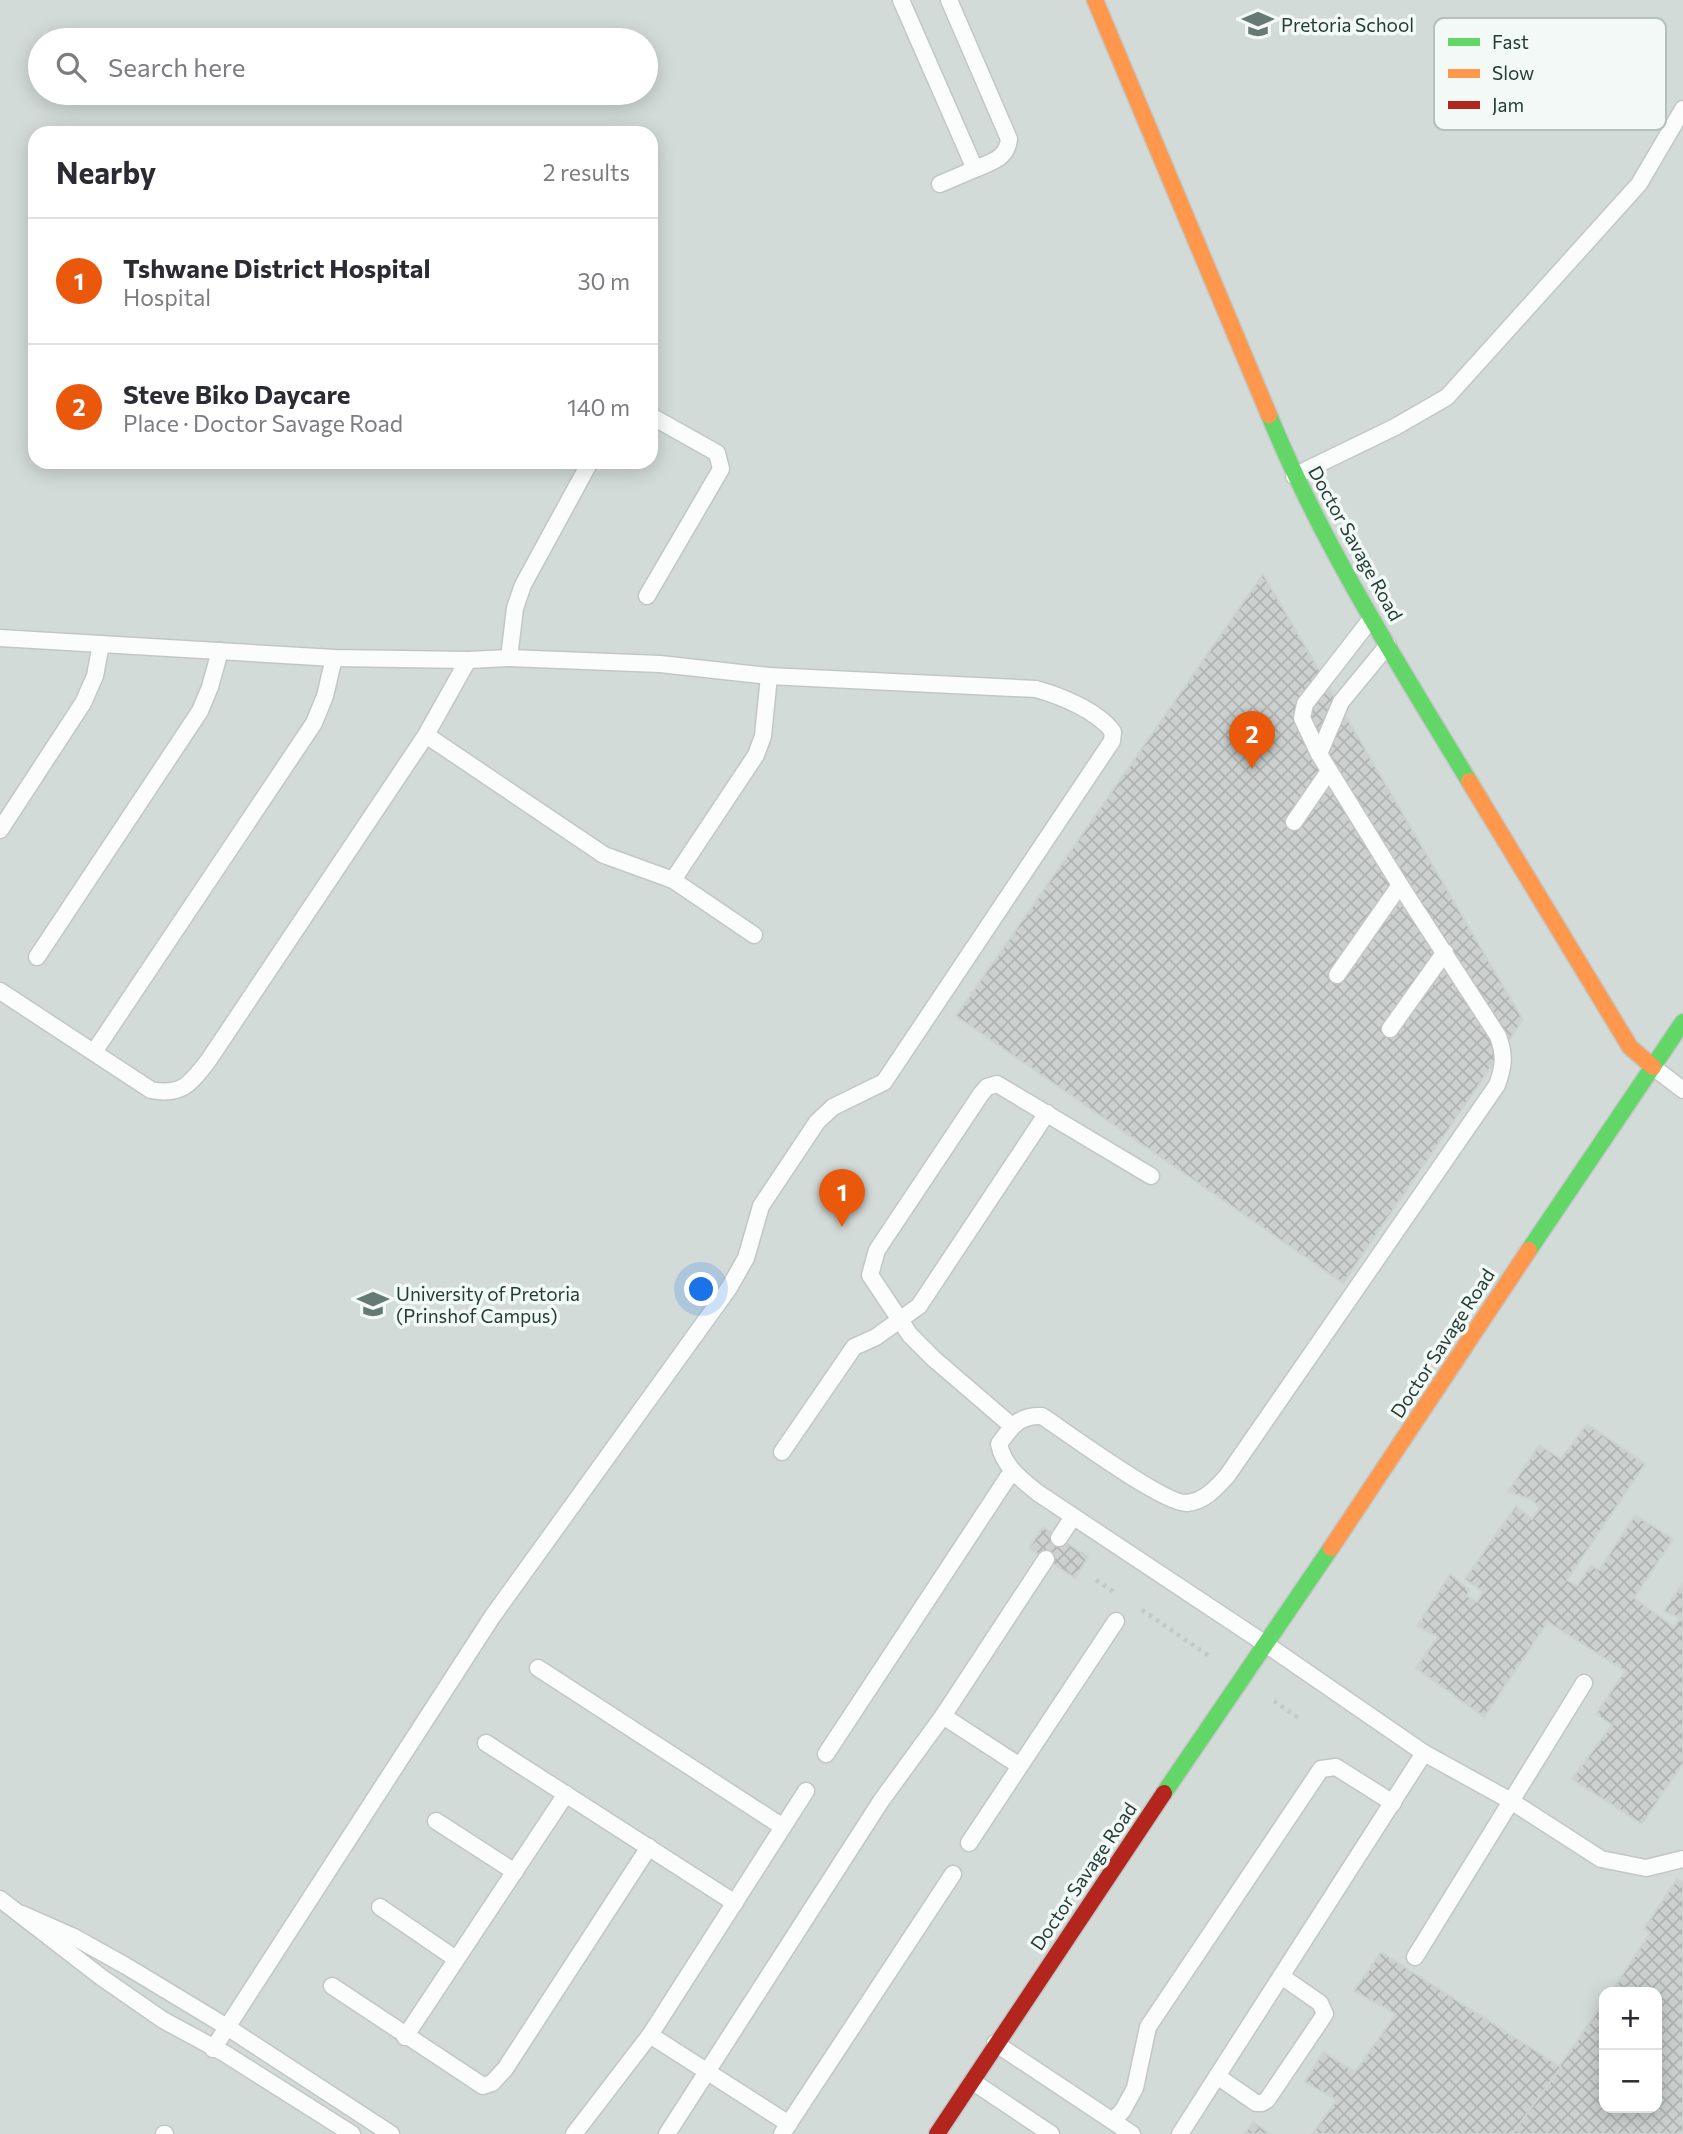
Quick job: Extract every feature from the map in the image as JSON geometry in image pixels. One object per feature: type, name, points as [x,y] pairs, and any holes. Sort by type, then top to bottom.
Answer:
[{"type":"street","name":"Doctor Savage Road","points":[[1095,0],[1294,476],[1371,618],[1630,1047],[1653,1067]]},
{"type":"street","name":"Doctor Savage Road","points":[[937,2134],[1121,1855],[1268,1645],[1609,1128],[1683,1022]]},
{"type":"lane","points":[[901,0],[975,169]]},
{"type":"lane","points":[[940,184],[1003,157],[1008,149],[1009,139],[949,0]]},
{"type":"lane","points":[[1294,476],[1395,427],[1447,397],[1639,184],[1683,109]]},
{"type":"lane","points":[[647,596],[721,469],[717,453],[658,420]]},
{"type":"lane","points":[[509,658],[515,608],[523,585],[586,469]]},
{"type":"lane","points":[[1371,618],[1305,704],[1302,718],[1329,771],[1498,1036],[1504,1051],[1504,1066],[1497,1085],[1227,1476],[1208,1496],[1186,1503],[1161,1494],[1042,1416],[1028,1415],[1012,1426],[999,1444],[1001,1456],[1012,1471],[1038,1493],[1268,1645],[1424,1753],[1511,1801],[1601,1859],[1646,1868],[1683,1858]]},
{"type":"lane","points":[[0,638],[334,658],[509,658],[660,664],[769,676],[1036,689],[1075,704],[1113,732],[1112,741],[884,1082],[833,1107],[817,1122],[761,1206],[746,1258],[729,1288],[492,1617],[213,2049]]},
{"type":"lane","points":[[0,830],[83,703],[94,676],[101,644]]},
{"type":"lane","points":[[1319,754],[1341,702],[1388,645]]},
{"type":"lane","points":[[37,957],[200,711],[211,687],[220,651]]},
{"type":"lane","points":[[94,1052],[314,723],[326,696],[334,658]]},
{"type":"lane","points":[[0,991],[151,1090],[166,1093],[179,1091],[191,1082],[208,1061],[426,735],[468,660]]},
{"type":"lane","points":[[673,880],[756,755],[763,736],[769,676]]},
{"type":"lane","points":[[426,735],[604,855],[673,880],[754,935]]},
{"type":"lane","points":[[1294,822],[1329,771]]},
{"type":"lane","points":[[1337,975],[1400,885]]},
{"type":"lane","points":[[1390,1029],[1445,952]]},
{"type":"lane","name":"Doctor Savage Road","points":[[1653,1067],[1683,1090]]},
{"type":"lane","points":[[1012,1426],[910,1335],[870,1275],[877,1250],[981,1094],[987,1087],[997,1084],[1151,1176]]},
{"type":"lane","points":[[782,1452],[854,1347],[876,1337],[919,1306],[1047,1113]]},
{"type":"lane","points":[[826,1754],[1012,1471]]},
{"type":"lane","points":[[1059,1538],[1073,1517]]},
{"type":"lane","points":[[667,2134],[881,1801],[943,1716],[1046,1559]]},
{"type":"lane","points":[[969,1843],[1116,1621]]},
{"type":"lane","points":[[538,1668],[783,1827]]},
{"type":"lane","points":[[1415,1957],[1584,1683]]},
{"type":"lane","points":[[943,1716],[1020,1766]]},
{"type":"lane","points":[[486,1743],[735,1903]]},
{"type":"lane","points":[[1180,2134],[1424,1753]]},
{"type":"lane","points":[[1113,2122],[1135,2088],[1148,2027],[1321,1769],[1336,1767],[1393,1803]]},
{"type":"lane","points":[[574,2134],[650,2035],[806,1791]]},
{"type":"lane","points":[[405,2037],[566,1794]]},
{"type":"lane","points":[[436,1821],[514,1872]]},
{"type":"lane","points":[[332,1986],[405,2037],[483,2086],[492,2082],[505,2069],[649,1847]]},
{"type":"lane","points":[[650,2035],[708,2072],[785,2129],[953,1874]]},
{"type":"lane","points":[[0,1899],[112,1985],[163,2020],[260,2074],[352,2134]]},
{"type":"lane","points":[[380,1908],[456,1959]]},
{"type":"lane","points":[[22,1914],[74,1937],[227,2027],[389,2132]]},
{"type":"lane","points":[[1217,2076],[1256,2103],[1262,2103],[1267,2100],[1325,2014],[1320,2003],[1281,1976]]},
{"type":"lane","points":[[995,2043],[1132,2134]]},
{"type":"lane","points":[[972,2081],[1051,2134]]},
{"type":"path","points":[[1096,1580],[1119,1595]]},
{"type":"path","points":[[1142,1610],[1300,1719]]},
{"type":"shaded area","points":[[0,0],[1683,0],[1683,2134],[0,2134]]},
{"type":"building","points":[[1263,574],[1523,1020],[1343,1283],[956,1016]]},
{"type":"building","points":[[1587,1424],[1645,1464],[1567,1580],[1577,1586],[1591,1565],[1599,1570],[1635,1515],[1673,1539],[1634,1598],[1674,1627],[1680,1618],[1664,1611],[1683,1583],[1683,1763],[1642,1824],[1572,1779],[1612,1725],[1596,1714],[1625,1671],[1548,1622],[1484,1717],[1416,1668],[1438,1637],[1417,1626],[1450,1574],[1469,1590],[1467,1596],[1477,1602],[1483,1592],[1465,1579],[1516,1506],[1532,1519],[1540,1508],[1531,1499],[1508,1492],[1539,1445],[1561,1459]]},
{"type":"building","points":[[1043,1527],[1088,1557],[1075,1578],[1029,1548]]},
{"type":"building","points":[[1677,1879],[1683,1883],[1683,2134],[1512,2134],[1599,2009],[1599,2113],[1662,2113],[1662,1987],[1614,1987],[1650,1933],[1644,1929]]},
{"type":"building","points":[[1381,1952],[1561,2067],[1512,2134],[1312,2134],[1337,2100],[1305,2082],[1323,2052],[1355,2072],[1396,2014],[1354,1991]]},
{"type":"building","points":[[1253,2122],[1271,2134],[1244,2134]]},
{"type":"traffic: fast","points":[[1269,415],[1312,510],[1337,556],[1469,781]]},
{"type":"traffic: fast","points":[[1529,1250],[1683,1022]]},
{"type":"traffic: fast","points":[[1164,1793],[1331,1548]]},
{"type":"traffic: slow","points":[[1095,0],[1269,415]]},
{"type":"traffic: slow","points":[[1469,781],[1630,1047],[1653,1067]]},
{"type":"traffic: slow","points":[[1331,1548],[1529,1250]]},
{"type":"traffic: jam","points":[[937,2134],[1164,1793]]},
{"type":"place","name":"Pretoria School","points":[[1258,24]]},
{"type":"place","name":"Steve Biko Daycare","points":[[1252,769]]},
{"type":"place","name":"Tshwane District Hospital","points":[[842,1227]]},
{"type":"place","name":"University of Pretoria (Prinshof Campus)","points":[[373,1304]]}]
